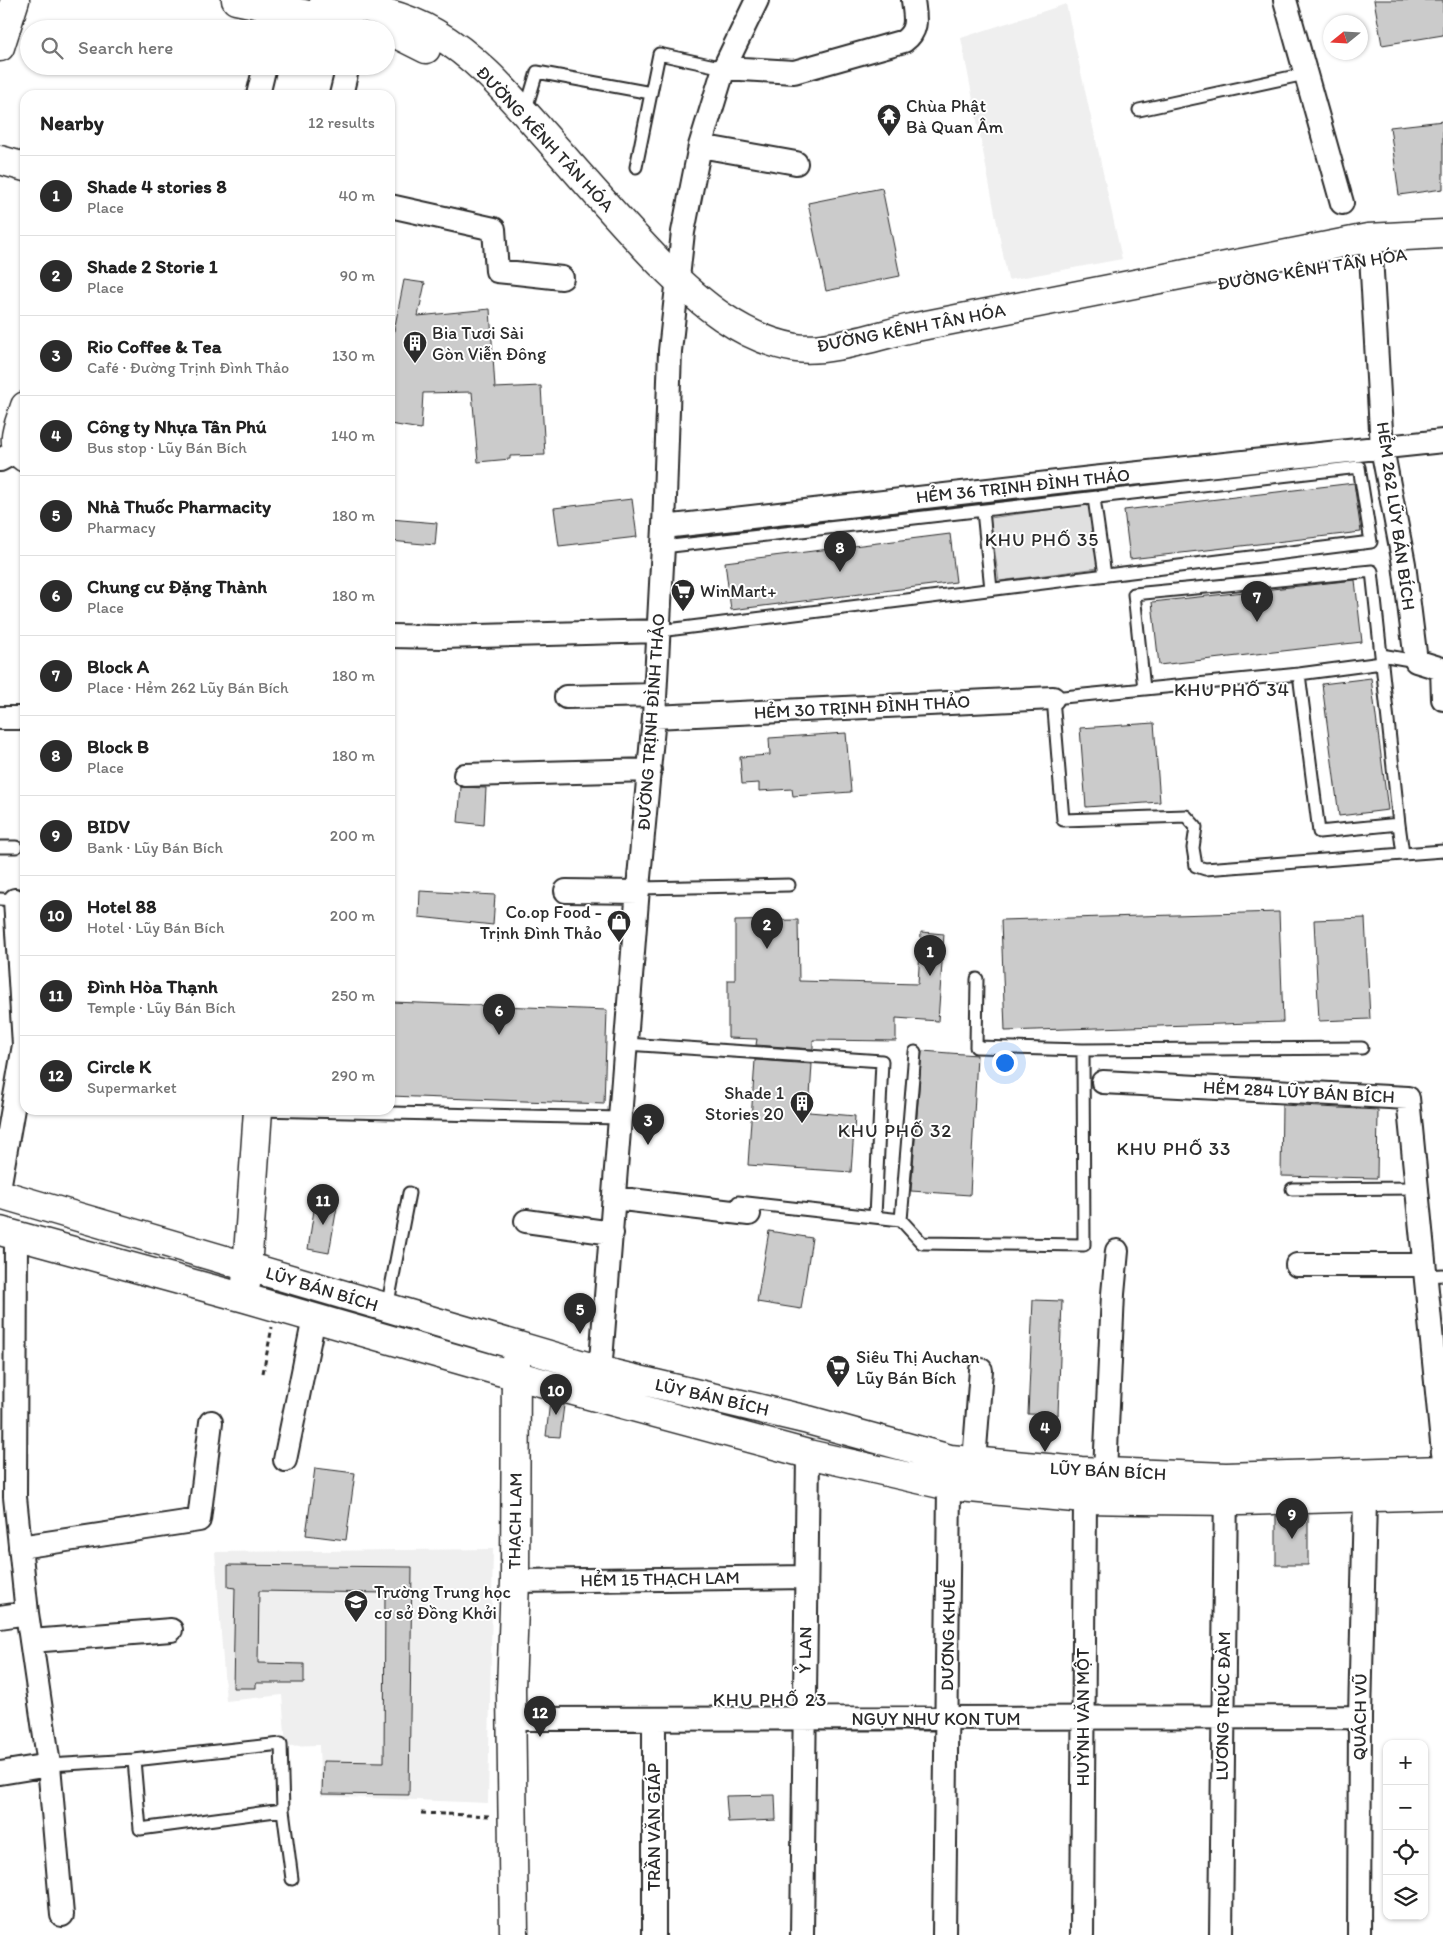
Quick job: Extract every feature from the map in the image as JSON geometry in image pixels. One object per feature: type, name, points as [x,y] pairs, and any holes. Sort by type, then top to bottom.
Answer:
[{"type":"main road","points":[[0,47],[15,0]]},
{"type":"main road","name":"ĐƯỜNG KÊNH TÂN HÓA","points":[[236,0],[277,18],[320,20]]},
{"type":"main road","name":"ĐƯỜNG KÊNH TÂN HÓA","points":[[324,0],[359,20]]},
{"type":"main road","name":"ĐƯỜNG KÊNH TÂN HÓA","points":[[370,20],[395,14],[436,33],[490,75],[643,245],[676,290]]},
{"type":"main road","name":"ĐƯỜNG KÊNH TÂN HÓA","points":[[395,34],[433,52],[473,83],[716,332],[765,357],[799,364],[840,360],[915,342],[1347,253],[1443,250]]},
{"type":"main road","points":[[0,160],[20,166]]},
{"type":"main road","name":"ĐƯỜNG KÊNH TÂN HÓA","points":[[1347,253],[1368,238],[1443,234]]},
{"type":"main road","points":[[14,456],[15,440],[20,423]]},
{"type":"main road","points":[[245,1298],[258,1115]]},
{"type":"main road","name":"LŨY BÁN BÍCH","points":[[0,1194],[516,1346],[599,1383],[808,1454],[949,1486],[1085,1499],[1443,1470]]},
{"type":"main road","name":"LŨY BÁN BÍCH","points":[[8,1234],[245,1298],[516,1375],[599,1383],[808,1420],[950,1460],[1105,1472],[1226,1489],[1364,1499],[1443,1495]]},
{"type":"main road","name":"THẠCH LAM","points":[[514,1935],[512,1719],[515,1581],[516,1346]]},
{"type":"street","name":"ĐƯỜNG TRỊNH ĐÌNH THẢO","points":[[599,1383],[638,890],[654,717],[664,537],[670,351],[676,290],[683,232],[700,146],[724,68],[757,0]]},
{"type":"street","points":[[724,68],[794,72],[904,41],[913,35],[916,24],[913,0]]},
{"type":"street","points":[[1286,0],[1342,203]]},
{"type":"street","points":[[259,90],[263,75]]},
{"type":"street","points":[[342,90],[346,75]]},
{"type":"street","points":[[700,146],[796,163]]},
{"type":"street","points":[[395,207],[494,229],[497,271],[562,278]]},
{"type":"street","name":"HẺM 262 LŨY BÁN BÍCH","points":[[1347,253],[1404,564],[1416,661]]},
{"type":"street","name":"HẺM 36 TRỊNH ĐÌNH THẢO","points":[[664,537],[1092,478],[1443,440]]},
{"type":"street","points":[[395,636],[442,637],[659,631]]},
{"type":"street","points":[[1416,661],[1442,669],[1443,699]]},
{"type":"street","points":[[566,697],[655,694]]},
{"type":"street","name":"HẺM 30 TRỊNH ĐÌNH THẢO","points":[[654,717],[1062,698]]},
{"type":"street","points":[[0,718],[20,718]]},
{"type":"street","points":[[465,775],[650,770]]},
{"type":"street","points":[[566,891],[638,890]]},
{"type":"street","points":[[8,899],[20,1008]]},
{"type":"street","points":[[0,1183],[20,1068]]},
{"type":"street","name":"HẺM 284 LŨY BÁN BÍCH","points":[[1102,1082],[1408,1098],[1417,1188],[1431,1272],[1443,1453]]},
{"type":"street","points":[[615,1194],[749,1214]]},
{"type":"street","points":[[526,1221],[612,1233]]},
{"type":"street","points":[[8,1234],[15,1497],[27,1613],[49,1765],[62,1915]]},
{"type":"street","points":[[1105,1472],[1113,1294],[1117,1252]]},
{"type":"street","points":[[1297,1265],[1431,1272]]},
{"type":"street","points":[[285,1460],[314,1318]]},
{"type":"street","points":[[974,1462],[981,1370]]},
{"type":"street","points":[[20,1547],[195,1522],[200,1517],[210,1422]]},
{"type":"street","name":"Ỷ LAN","points":[[802,1935],[808,1454]]},
{"type":"street","name":"DƯƠNG KHUÊ","points":[[944,1935],[949,1486]]},
{"type":"street","name":"LƯƠNG TRÚC ĐÀM","points":[[1221,1935],[1226,1489]]},
{"type":"street","name":"HUỲNH VĂN MỘT","points":[[1082,1935],[1085,1499]]},
{"type":"street","name":"QUÁCH VŨ","points":[[1359,1935],[1364,1499]]},
{"type":"street","name":"HẺM 15 THẠCH LAM","points":[[515,1581],[806,1577]]},
{"type":"street","points":[[0,1617],[27,1613]]},
{"type":"street","points":[[31,1641],[171,1630]]},
{"type":"street","name":"NGỤY NHƯ KON TUM","points":[[512,1719],[1360,1717]]},
{"type":"street","name":"TRẦN VĂN GIÁP","points":[[654,1719],[654,1935]]},
{"type":"street","points":[[0,1773],[49,1765]]},
{"type":"lane","points":[[636,167],[659,54],[724,68]]},
{"type":"lane","points":[[525,114],[536,72],[651,93]]},
{"type":"lane","points":[[1140,110],[1305,74]]},
{"type":"lane","points":[[659,631],[1371,542],[1360,467],[983,511],[664,537]]},
{"type":"lane","points":[[1094,498],[1105,575]]},
{"type":"lane","points":[[983,511],[991,589]]},
{"type":"lane","points":[[1144,690],[1134,594],[1372,570],[1402,854]]},
{"type":"lane","points":[[1416,661],[1382,659],[1299,674],[1062,698],[1063,820],[1186,816],[1196,827],[1193,858],[1199,868],[1443,851]]},
{"type":"lane","points":[[1299,674],[1319,832],[1399,824]]},
{"type":"lane","points":[[0,847],[16,847]]},
{"type":"lane","points":[[638,890],[789,885]]},
{"type":"lane","points":[[977,979],[976,1047],[1083,1050],[1362,1048]]},
{"type":"lane","points":[[626,1044],[882,1061],[875,1217]]},
{"type":"lane","points":[[615,1194],[901,1220],[922,1243],[1084,1245],[1083,1050]]},
{"type":"lane","points":[[901,1220],[915,1052]]},
{"type":"lane","points":[[395,1113],[621,1118]]},
{"type":"lane","points":[[1292,1189],[1417,1188]]},
{"type":"lane","points":[[387,1308],[409,1192]]},
{"type":"lane","points":[[49,1765],[134,1760],[281,1744],[284,1810],[292,1878]]},
{"type":"lane","points":[[134,1760],[140,1829],[284,1810]]},
{"type":"path","points":[[263,1374],[276,1307]]},
{"type":"path","points":[[421,1813],[514,1817]]},
{"type":"shaded area","points":[[1066,4],[1122,259],[1008,280],[961,38]]},
{"type":"shaded area","points":[[1089,504],[1098,568],[999,581],[990,518]]},
{"type":"shaded area","name":"Trường Trung học cơ sở Đồng Khởi","points":[[493,1549],[488,1803],[321,1796],[319,1745],[286,1746],[282,1695],[226,1701],[215,1552]]},
{"type":"building","points":[[1374,0],[1443,0],[1443,35],[1382,45]]},
{"type":"building","points":[[1443,121],[1443,189],[1399,195],[1390,127]]},
{"type":"building","points":[[882,188],[900,276],[826,291],[808,203]]},
{"type":"building","points":[[404,280],[425,283],[418,316],[490,309],[495,388],[541,386],[545,455],[510,456],[510,459],[478,462],[472,392],[423,393],[421,429],[395,425],[395,326]]},
{"type":"building","points":[[1354,483],[1361,532],[1130,559],[1124,510]]},
{"type":"building","points":[[632,499],[637,537],[559,546],[554,508]]},
{"type":"building","points":[[395,519],[437,523],[435,545],[395,541]]},
{"type":"building","points":[[950,534],[956,582],[731,610],[725,562]]},
{"type":"building","points":[[1355,580],[1362,642],[1159,665],[1152,602]]},
{"type":"building","points":[[1371,678],[1388,810],[1339,816],[1322,684]]},
{"type":"building","points":[[1154,723],[1160,802],[1086,807],[1080,728]]},
{"type":"building","points":[[846,733],[851,792],[793,796],[792,789],[759,791],[759,783],[742,784],[740,757],[770,755],[769,738]]},
{"type":"building","points":[[461,787],[486,788],[484,825],[458,822]]},
{"type":"building","points":[[420,891],[495,895],[493,925],[419,917]]},
{"type":"building","points":[[1279,912],[1283,1022],[1005,1031],[1001,920]]},
{"type":"building","points":[[1365,918],[1370,1019],[1319,1021],[1314,920]]},
{"type":"building","points":[[798,920],[799,981],[918,984],[921,932],[944,934],[938,1021],[896,1018],[896,1041],[813,1040],[813,1049],[756,1045],[757,1039],[728,1038],[728,980],[735,980],[735,921]]},
{"type":"building","points":[[395,1002],[607,1010],[604,1104],[395,1096]]},
{"type":"building","points":[[922,1051],[977,1055],[970,1195],[911,1191]]},
{"type":"building","name":"Shade 1 Stories 20","points":[[755,1060],[812,1064],[809,1112],[855,1116],[851,1172],[748,1165]]},
{"type":"building","points":[[1282,1105],[1378,1110],[1377,1178],[1281,1176]]},
{"type":"building","points":[[316,1197],[338,1201],[329,1253],[308,1249]]},
{"type":"building","points":[[769,1231],[812,1238],[801,1309],[757,1302]]},
{"type":"building","points":[[1033,1300],[1062,1301],[1058,1415],[1028,1414]]},
{"type":"building","points":[[550,1401],[564,1405],[560,1437],[546,1436]]},
{"type":"building","points":[[315,1468],[355,1473],[346,1540],[306,1535]]},
{"type":"building","points":[[1308,1515],[1308,1565],[1276,1565],[1276,1516]]},
{"type":"building","points":[[228,1565],[412,1567],[409,1795],[322,1794],[323,1761],[384,1762],[385,1593],[259,1591],[258,1663],[304,1664],[304,1683],[256,1683],[256,1688],[233,1688],[235,1588],[228,1587]]},
{"type":"building","points":[[775,1795],[776,1820],[728,1822],[726,1796]]},
{"type":"place","name":"Chùa Phật Bà Quan Âm","points":[[889,137]]},
{"type":"place","name":"Bia Tươi Sài Gòn Viễn Đông","points":[[415,364]]},
{"type":"place","name":"Block B","points":[[840,572]]},
{"type":"place","name":"WinMart+","points":[[683,612]]},
{"type":"place","name":"Block A","points":[[1257,622]]},
{"type":"place","name":"Co.op Food - Trịnh Đình Thảo","points":[[619,943]]},
{"type":"place","name":"Shade 2 Storie 1","points":[[767,949]]},
{"type":"place","name":"Shade 4 stories 8","points":[[930,976]]},
{"type":"place","name":"Chung cư Đặng Thành","points":[[499,1035]]},
{"type":"place","name":"Shade 1 Stories 20","points":[[802,1124]]},
{"type":"place","name":"Rio Coffee & Tea","points":[[648,1145]]},
{"type":"place","name":"Đình Hòa Thạnh","points":[[323,1225]]},
{"type":"place","name":"Nhà Thuốc Pharmacity","points":[[580,1334]]},
{"type":"place","name":"Siêu Thị Auchan Lũy Bán Bích","points":[[838,1388]]},
{"type":"place","name":"Hotel 88","points":[[556,1415]]},
{"type":"place","name":"Công ty Nhựa Tân Phú","points":[[1045,1452]]},
{"type":"place","name":"BIDV","points":[[1292,1539]]},
{"type":"place","name":"Trường Trung học cơ sở Đồng Khởi","points":[[356,1623]]},
{"type":"place","name":"Circle K","points":[[540,1737]]},
{"type":"district","name":"KHU PHỐ 35","points":[[1042,539]]},
{"type":"district","name":"KHU PHỐ 34","points":[[1232,689]]},
{"type":"district","name":"KHU PHỐ 32","points":[[895,1130]]},
{"type":"district","name":"KHU PHỐ 33","points":[[1174,1148]]},
{"type":"district","name":"KHU PHỐ 23","points":[[770,1699]]}]
